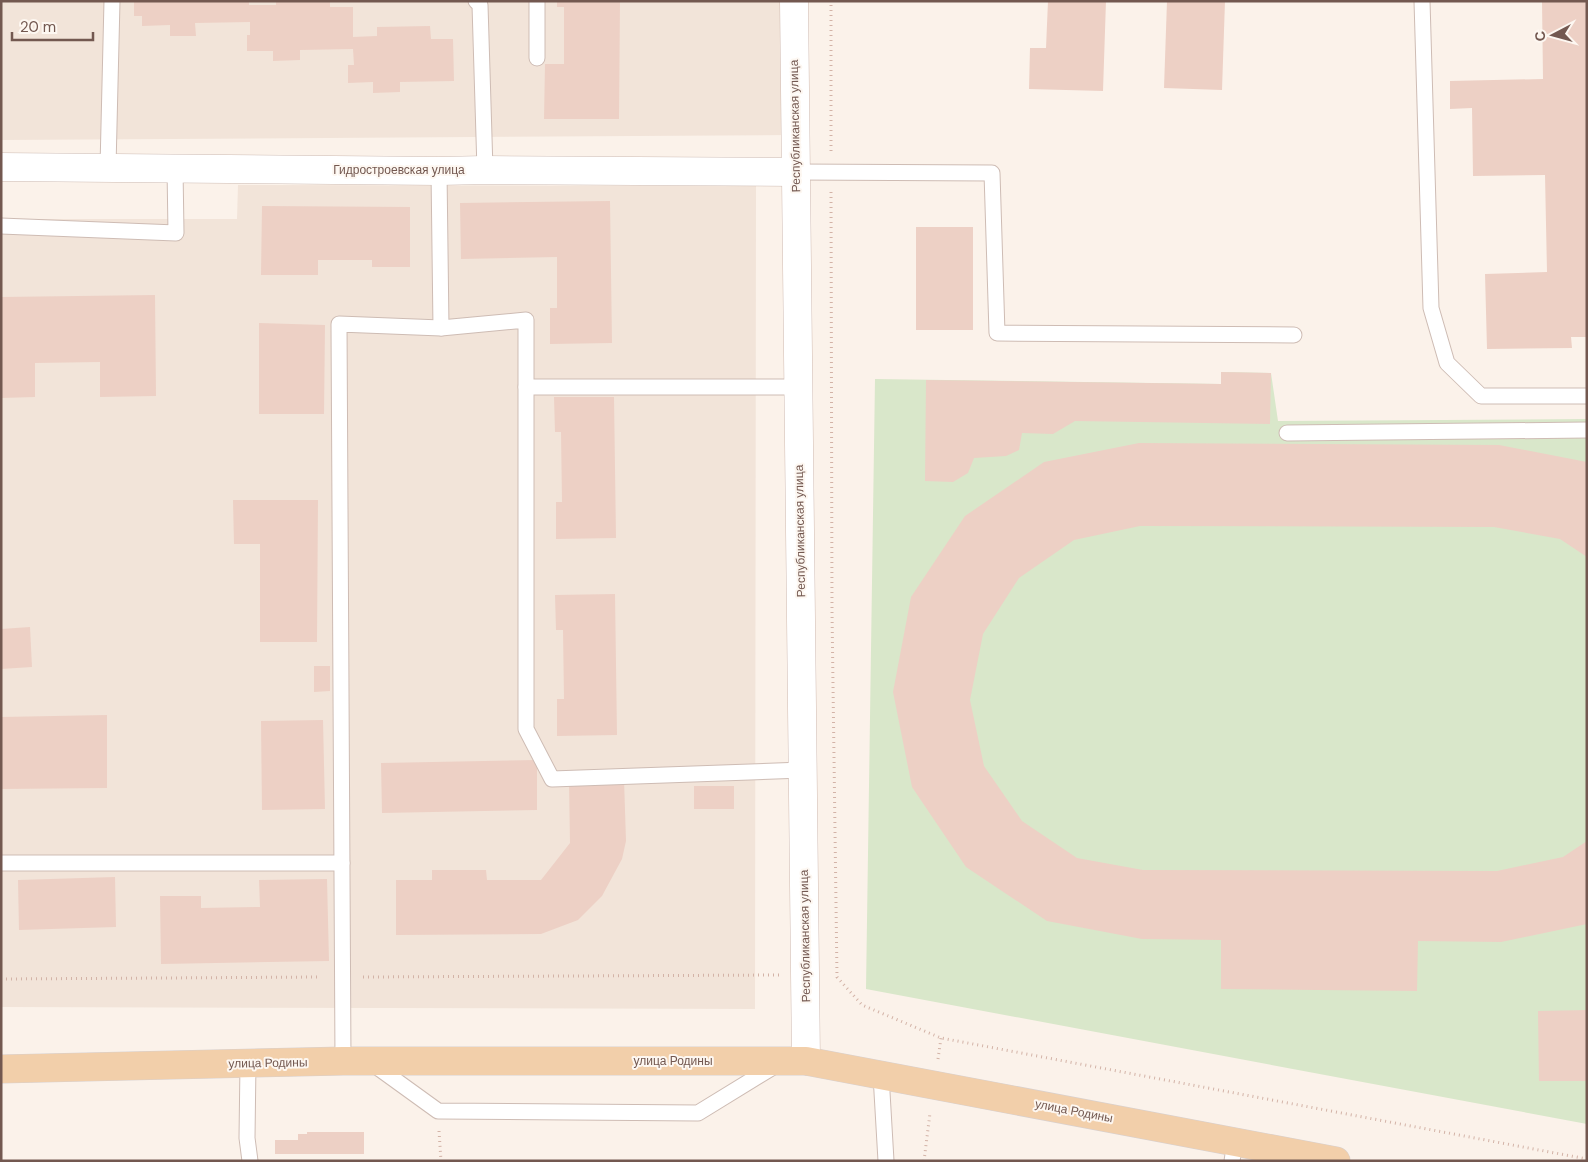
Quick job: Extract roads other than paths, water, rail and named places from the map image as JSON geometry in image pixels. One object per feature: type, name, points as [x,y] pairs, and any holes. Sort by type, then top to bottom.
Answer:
[{"type":"main road","name":"улица Родины","points":[[1,1068],[343,1061],[795,1061],[881,1075],[1234,1151],[1336,1161]]},
{"type":"street","name":"Республиканская улица","points":[[794,1],[805,974],[795,1061]]},
{"type":"street","name":"Гидростроевская улица","points":[[1,167],[796,172]]},
{"type":"lane","points":[[108,167],[112,1]]},
{"type":"lane","points":[[476,1],[480,6],[485,170]]},
{"type":"lane","points":[[537,1],[538,58]]},
{"type":"lane","points":[[1422,1],[1432,308],[1447,364],[1481,396],[1587,396]]},
{"type":"lane","points":[[1,226],[176,233],[175,168]]},
{"type":"lane","points":[[439,171],[441,328]]},
{"type":"lane","points":[[796,172],[992,173],[997,333],[1294,335]]},
{"type":"lane","points":[[343,1061],[339,324],[441,328],[526,320],[526,729],[552,779],[803,770]]},
{"type":"lane","points":[[526,387],[798,387]]},
{"type":"lane","points":[[1287,432],[1587,430]]},
{"type":"lane","points":[[1,863],[342,863]]},
{"type":"lane","points":[[370,1061],[438,1111],[698,1113],[795,1061]]},
{"type":"lane","points":[[248,1063],[247,1138],[250,1161]]},
{"type":"lane","points":[[881,1075],[886,1161]]}]
